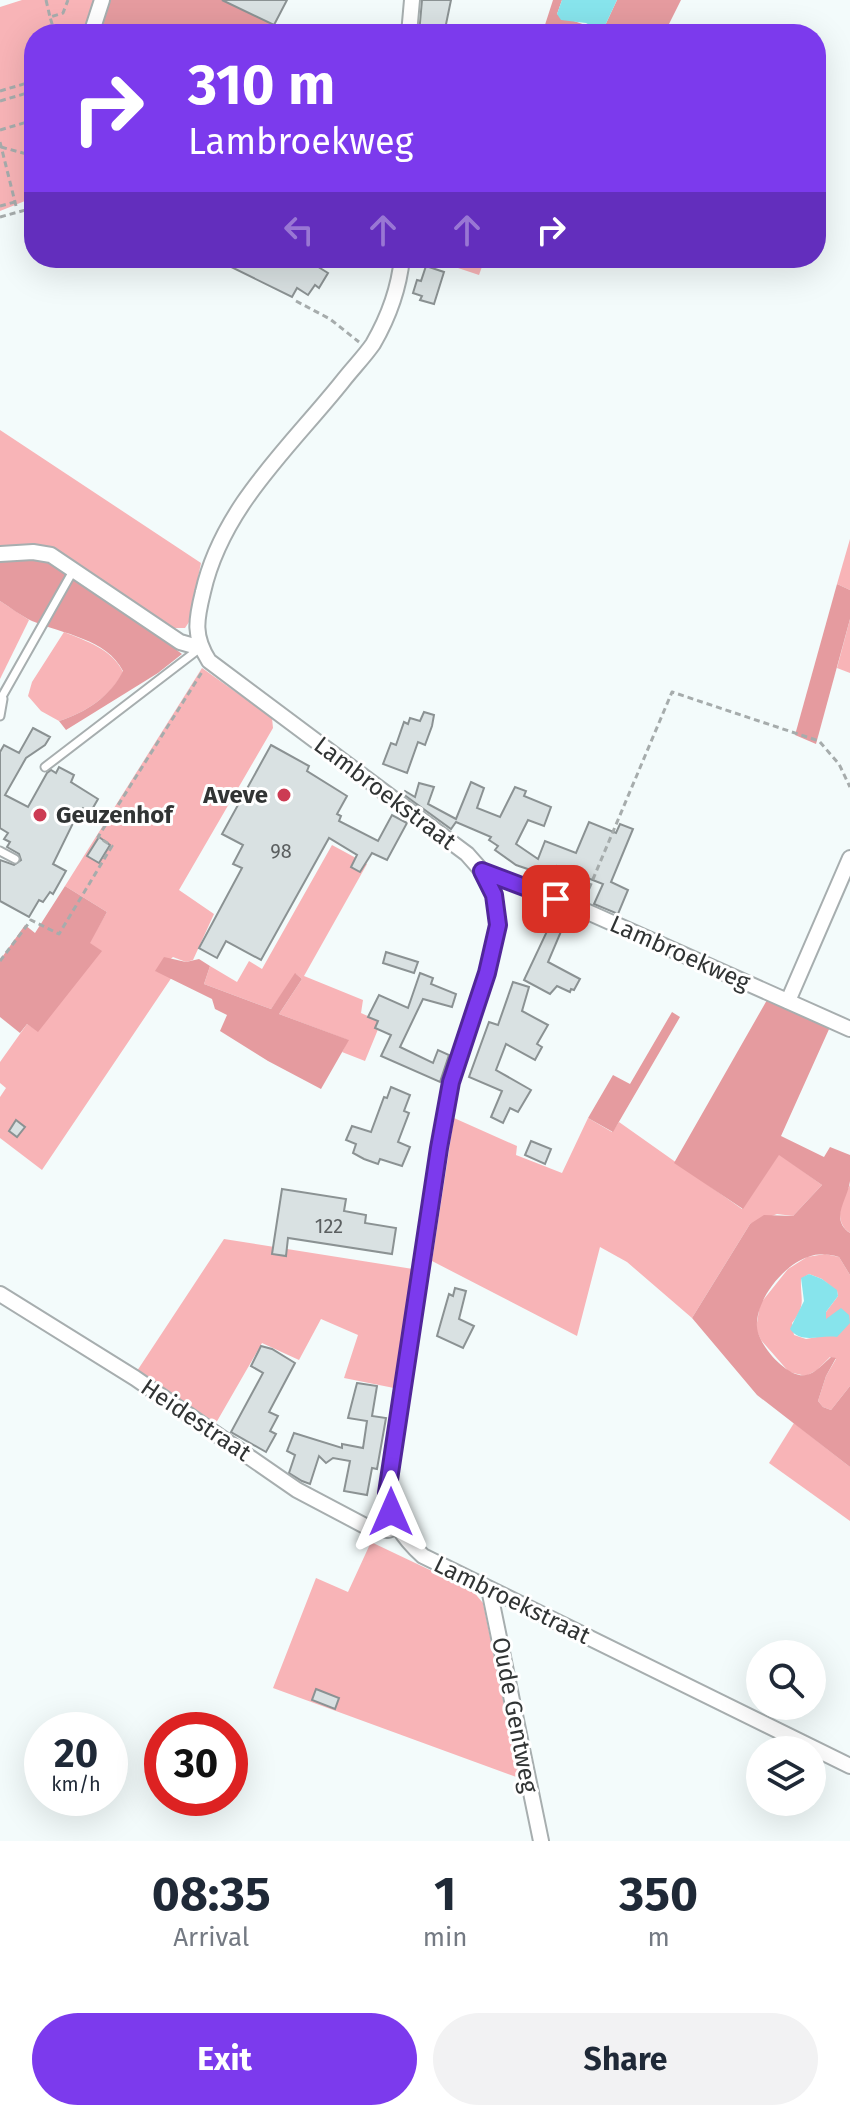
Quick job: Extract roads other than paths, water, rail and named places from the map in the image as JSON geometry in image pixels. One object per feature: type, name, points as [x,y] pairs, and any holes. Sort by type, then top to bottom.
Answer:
[{"type":"street","points":[[94,24],[102,0]]},
{"type":"street","points":[[410,24],[412,0]]},
{"type":"street","name":"Lambroekstraat","points":[[400,268],[392,306],[368,350],[258,481],[229,522],[207,572],[196,622],[201,648],[209,661],[467,854],[482,871],[494,895],[498,925],[487,973],[451,1082],[439,1148],[387,1493],[391,1512],[405,1539],[423,1556],[850,1766]]},
{"type":"street","points":[[0,554],[33,552],[51,555],[180,642],[201,648]]},
{"type":"street","points":[[788,1001],[850,858]]},
{"type":"street","name":"Lambroekweg","points":[[482,871],[581,909],[850,1029]]},
{"type":"street","name":"Heidestraat","points":[[0,1294],[135,1378],[297,1490],[367,1527],[388,1530],[397,1527]]},
{"type":"street","name":"Oude Gentweg","points":[[489,1589],[541,1841]]},
{"type":"lane","points":[[0,716],[1,699],[74,569]]},
{"type":"lane","points":[[45,767],[201,648]]},
{"type":"lane","points":[[0,851],[15,859]]},
{"type":"water","points":[[562,0],[617,0],[606,24],[561,20],[557,14]]},
{"type":"water","points":[[809,1274],[837,1290],[838,1296],[826,1312],[826,1319],[841,1308],[849,1315],[850,1323],[837,1337],[800,1337],[790,1329],[804,1301],[801,1278]]},
{"type":"place","name":"Aveve","points":[[284,795]]},
{"type":"place","name":"Geuzenhof","points":[[40,815]]}]
